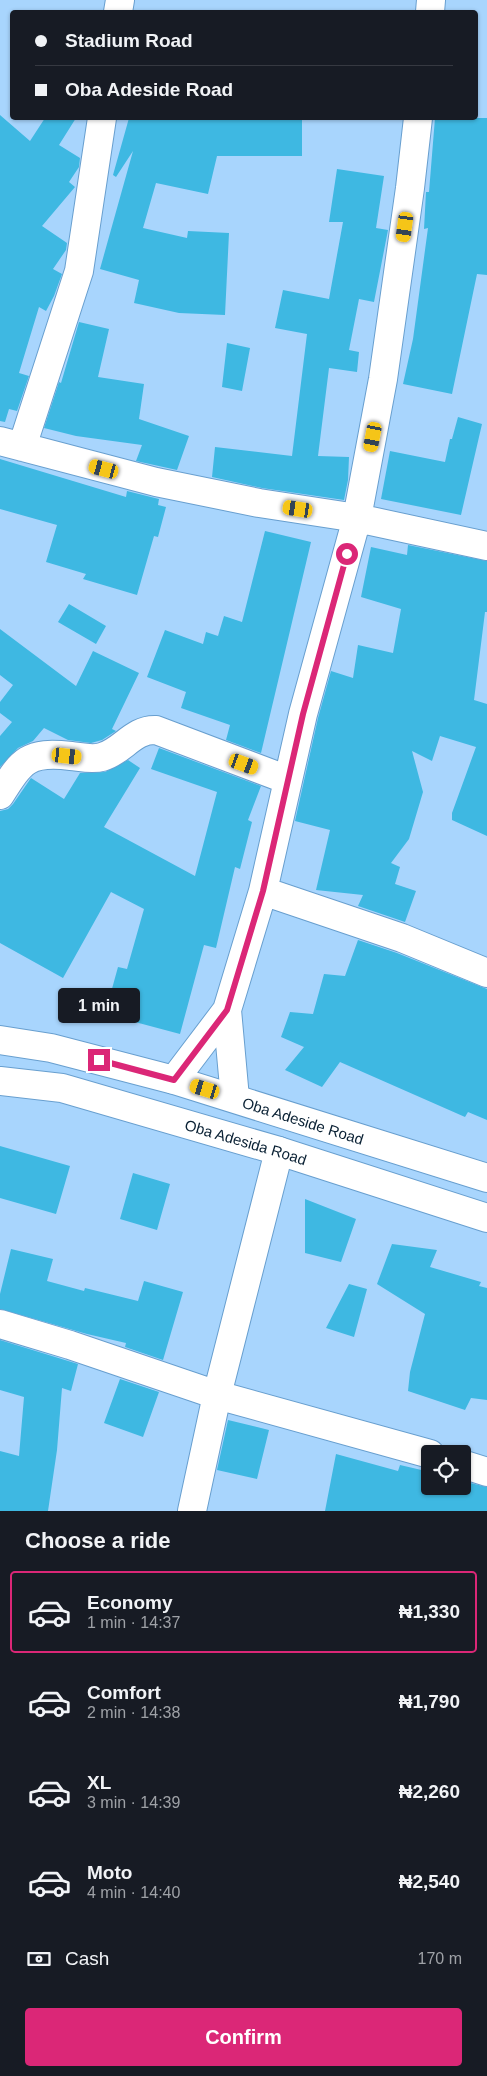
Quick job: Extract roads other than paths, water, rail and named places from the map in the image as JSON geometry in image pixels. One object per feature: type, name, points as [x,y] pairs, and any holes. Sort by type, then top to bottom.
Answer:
[{"type":"street","points":[[102,120],[79,271],[11,444],[156,482],[259,503],[357,518],[487,546]]},
{"type":"street","points":[[174,1080],[227,1010],[263,891],[303,714],[357,518],[383,379],[418,120]]},
{"type":"street","points":[[0,795],[17,768],[36,756],[53,754],[94,758],[103,756],[113,752],[138,733],[147,730],[156,730],[288,780]]},
{"type":"street","points":[[263,891],[402,938],[487,973]]},
{"type":"street","points":[[227,1010],[235,1098]]},
{"type":"street","name":"Oba Adeside Road","points":[[2,1038],[51,1048],[174,1080],[487,1178]]},
{"type":"street","name":"Oba Adesida Road","points":[[0,1081],[62,1088],[279,1151],[487,1218]]},
{"type":"street","points":[[192,1511],[217,1395],[279,1151]]},
{"type":"street","points":[[0,1324],[70,1344],[217,1395],[421,1452]]},
{"type":"street","points":[[471,1467],[487,1472]]}]
